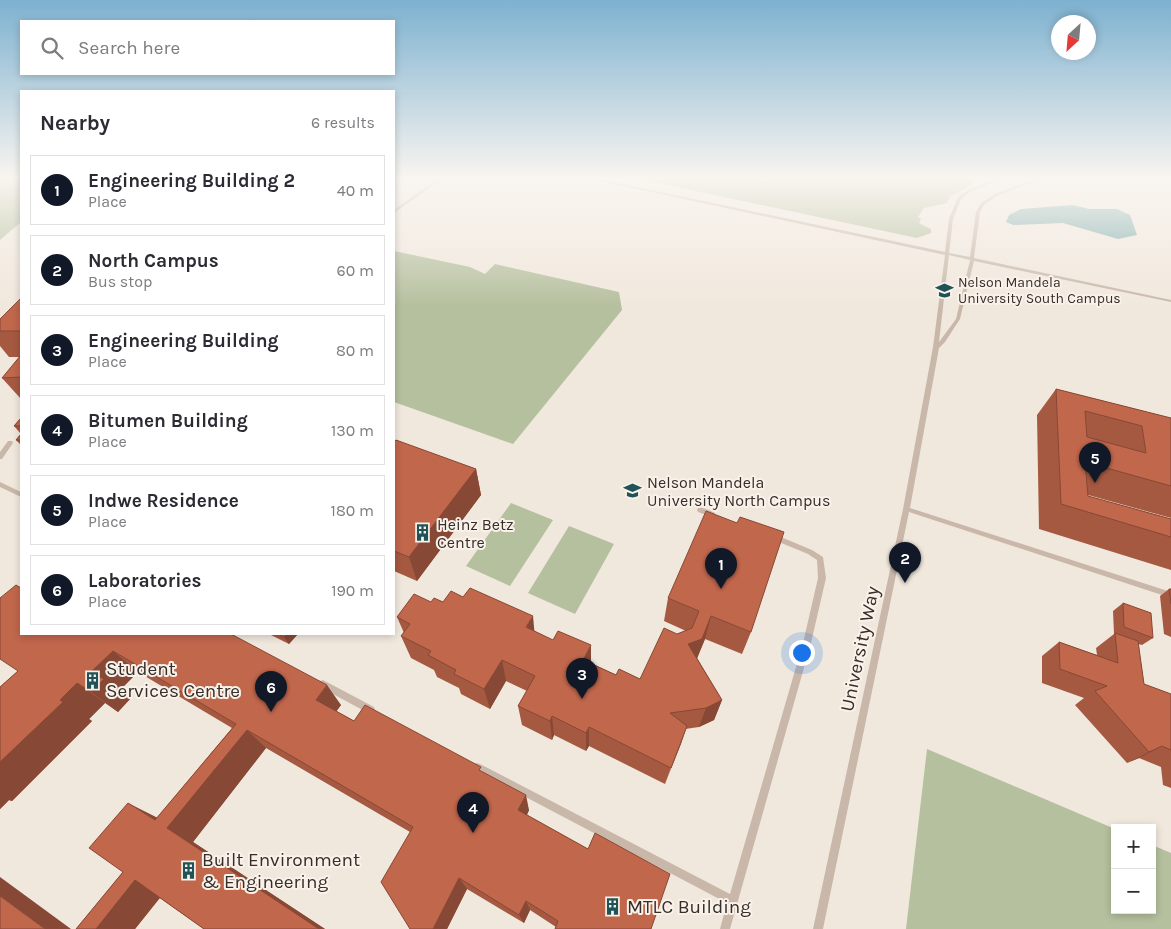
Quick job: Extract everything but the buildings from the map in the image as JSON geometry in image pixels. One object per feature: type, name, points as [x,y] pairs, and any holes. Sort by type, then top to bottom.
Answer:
[{"type":"lane","points":[[786,220],[1171,301]]},
{"type":"lane","name":"University Way","points":[[818,929],[906,509],[936,346],[951,220]]},
{"type":"lane","points":[[936,346],[944,341],[958,319],[972,259],[978,220]]},
{"type":"lane","points":[[0,458],[10,443]]},
{"type":"lane","points":[[0,484],[20,494]]},
{"type":"lane","points":[[906,509],[1171,595]]},
{"type":"lane","points":[[700,510],[718,516]]},
{"type":"lane","points":[[725,929],[807,643],[822,578],[820,559],[810,552],[771,536]]},
{"type":"lane","points":[[314,680],[384,717]]},
{"type":"lane","points":[[471,764],[733,901]]},
{"type":"green space","points":[[0,220],[20,220],[20,223],[0,240]]},
{"type":"green space","points":[[834,220],[920,220],[919,223],[931,229],[931,233],[917,238]]},
{"type":"green space","points":[[395,251],[470,267],[485,274],[495,264],[619,292],[622,310],[513,444],[395,402]]},
{"type":"green space","points":[[511,503],[553,520],[510,586],[466,566]]},
{"type":"green space","points":[[569,526],[614,544],[575,614],[528,593]]},
{"type":"green space","points":[[927,749],[1111,827],[1111,914],[1156,914],[1156,847],[1171,853],[1171,929],[906,929]]},
{"type":"water","points":[[1007,220],[1132,220],[1137,235],[1118,239],[1063,223],[1013,225],[1006,222]]},
{"type":"place","name":"Nelson Mandela University South Campus","points":[[944,290]]},
{"type":"place","name":"Indwe Residence","points":[[1095,483]]},
{"type":"place","name":"Nelson Mandela University North Campus","points":[[633,491]]},
{"type":"place","name":"Heinz Betz Centre","points":[[423,533]]},
{"type":"place","name":"North Campus","points":[[905,583]]},
{"type":"place","name":"Engineering Building 2","points":[[721,589]]},
{"type":"place","name":"Student Services Centre","points":[[92,680]]},
{"type":"place","name":"Engineering Building","points":[[582,699]]},
{"type":"place","name":"Laboratories","points":[[271,712]]},
{"type":"place","name":"Bitumen Building","points":[[473,833]]},
{"type":"place","name":"Built Environment & Engineering","points":[[188,871]]},
{"type":"place","name":"MTLC Building","points":[[613,907]]}]
